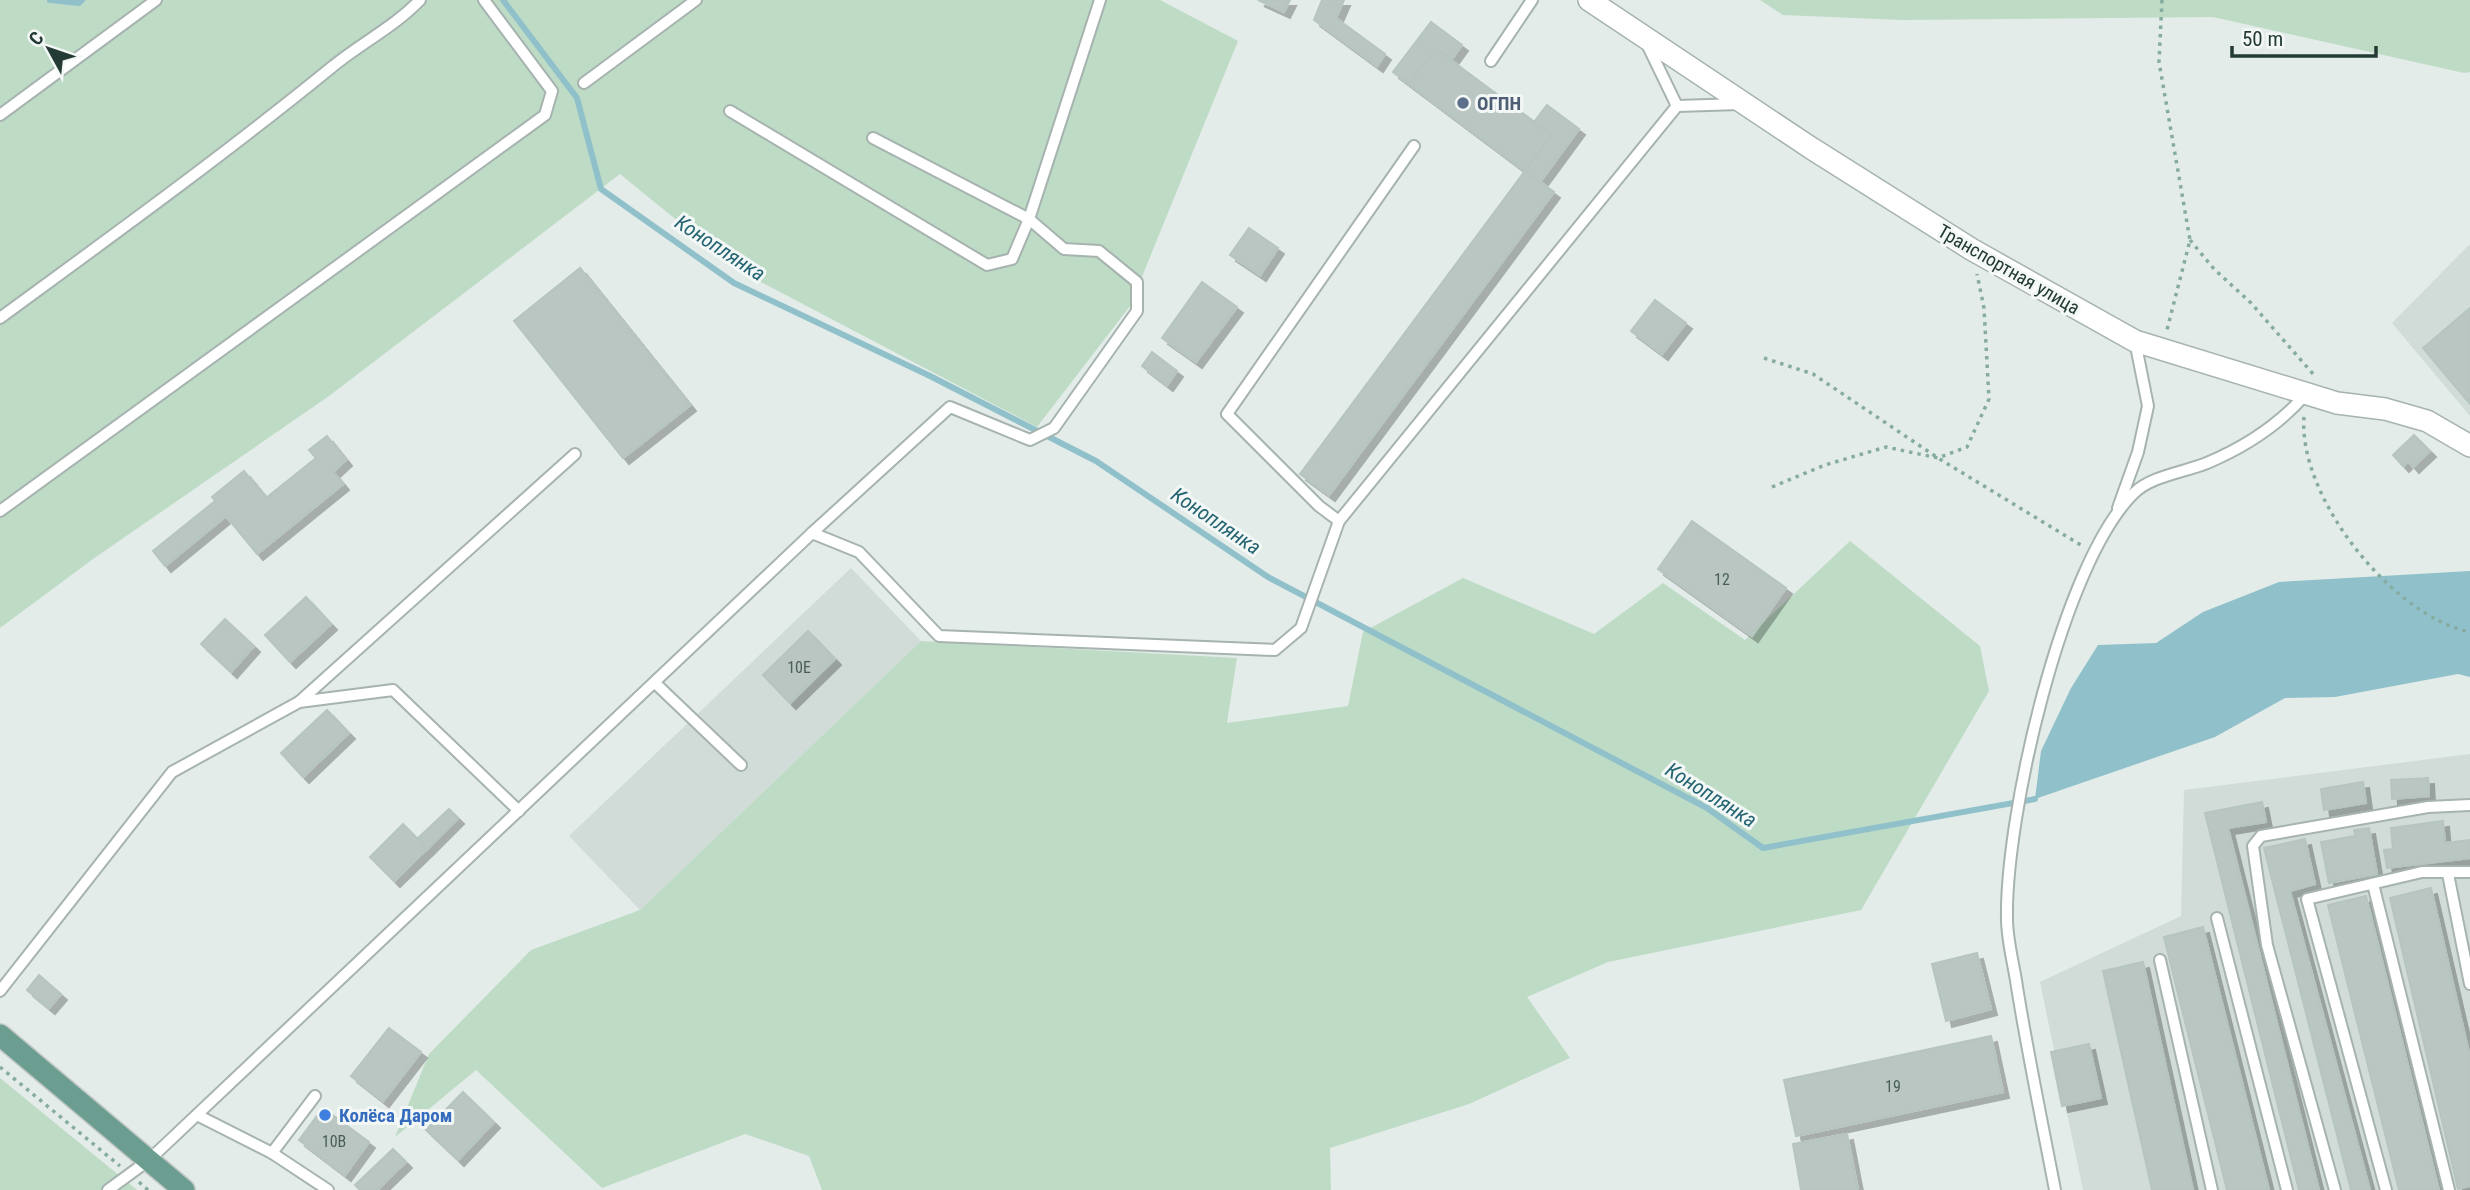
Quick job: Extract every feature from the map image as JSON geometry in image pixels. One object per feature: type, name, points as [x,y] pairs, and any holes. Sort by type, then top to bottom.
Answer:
[{"type":"main road","points":[[0,1035],[184,1190]]},
{"type":"street","name":"Транспортная улица","points":[[1589,0],[1743,104],[1971,249],[2135,341],[2337,403],[2385,409],[2427,421],[2470,446]]},
{"type":"lane","points":[[0,115],[156,0]]},
{"type":"lane","points":[[0,318],[235,146],[353,50],[402,19],[421,0]]},
{"type":"lane","points":[[0,511],[545,115],[552,91],[484,0]]},
{"type":"lane","points":[[584,83],[696,0]]},
{"type":"lane","points":[[730,111],[987,265],[1012,259],[1029,219],[1100,0]]},
{"type":"lane","points":[[1491,61],[1532,0]]},
{"type":"lane","points":[[1644,39],[1677,106]]},
{"type":"lane","points":[[813,533],[859,552],[939,636],[1275,650],[1301,628],[1339,521],[1677,106],[1743,104]]},
{"type":"lane","points":[[108,1190],[149,1160],[950,407],[1031,440],[1054,428],[1137,311],[1137,282],[1099,251],[1064,249],[1029,219],[873,138]]},
{"type":"lane","points":[[1339,521],[1319,506],[1227,414],[1414,146]]},
{"type":"lane","points":[[2055,1190],[2007,919],[2014,836],[2046,676],[2095,554],[2116,514],[2138,452],[2148,407],[2135,341]]},
{"type":"lane","points":[[2116,514],[2136,490],[2207,463],[2254,440],[2293,410],[2306,394]]},
{"type":"lane","points":[[0,991],[173,772],[299,702],[575,454]]},
{"type":"lane","points":[[655,683],[741,765]]},
{"type":"lane","points":[[299,702],[393,690],[519,811]]},
{"type":"lane","points":[[2335,1190],[2267,945],[2253,846],[2261,836],[2428,807],[2470,805]]},
{"type":"lane","points":[[2386,1190],[2307,898],[2422,872],[2470,872]]},
{"type":"lane","points":[[2448,874],[2470,984]]},
{"type":"lane","points":[[2372,884],[2449,1190]]},
{"type":"lane","points":[[2217,918],[2287,1190]]},
{"type":"lane","points":[[2160,960],[2212,1190]]},
{"type":"lane","points":[[272,1153],[316,1097]]},
{"type":"lane","points":[[197,1115],[272,1153],[328,1190]]},
{"type":"path","points":[[2162,0],[2160,62],[2190,240],[2162,349]]},
{"type":"path","points":[[2190,240],[2214,269],[2251,303],[2337,403]]},
{"type":"path","points":[[1772,487],[1825,465],[1886,447],[1938,458],[1967,447],[1989,399],[1984,308],[1971,249]]},
{"type":"path","points":[[1764,358],[1814,374],[1938,458],[2095,554]]},
{"type":"path","points":[[2306,394],[2303,440],[2312,476],[2355,552],[2409,601],[2449,628],[2470,632]]},
{"type":"path","points":[[0,1067],[148,1190]]},
{"type":"shaded area","points":[[2470,244],[2470,416],[2392,323]]},
{"type":"shaded area","points":[[851,568],[921,641],[640,910],[569,836]]},
{"type":"shaded area","points":[[2470,754],[2470,1190],[2083,1190],[2040,982],[2181,916],[2184,790]]},
{"type":"green space","points":[[0,0],[1160,0],[1238,41],[1130,306],[1037,427],[738,270],[620,174],[329,396],[93,559],[0,628]]},
{"type":"green space","points":[[1760,0],[2470,0],[2470,72],[2464,73],[2213,17],[1903,20],[1783,15]]},
{"type":"green space","points":[[1850,541],[1980,646],[1989,691],[1861,910],[1608,962],[1527,997],[1570,1058],[1469,1104],[1330,1148],[1331,1190],[822,1190],[809,1156],[745,1134],[602,1188],[476,1070],[395,1137],[429,1054],[531,950],[640,910],[921,641],[1237,658],[1227,723],[1348,706],[1363,632],[1463,578],[1594,634],[1663,583],[1745,640]]},
{"type":"green space","points":[[0,1078],[137,1190],[0,1190]]},
{"type":"water","points":[[2470,571],[2470,677],[2458,674],[2335,697],[2285,698],[2215,737],[2035,799],[2041,751],[2071,688],[2098,645],[2156,643],[2203,612],[2279,582]]},
{"type":"building","points":[[1258,0],[1290,0],[1284,12]]},
{"type":"building","points":[[1322,0],[1344,0],[1336,18],[1385,54],[1377,66],[1314,20]]},
{"type":"building","points":[[1431,22],[1462,45],[1451,60],[1436,49],[1409,84],[1393,72]]},
{"type":"building","points":[[1436,49],[1552,135],[1525,171],[1409,84]]},
{"type":"building","points":[[1547,105],[1579,129],[1540,182],[1525,171],[1552,135],[1534,122]]},
{"type":"building","points":[[1525,171],[1554,192],[1329,495],[1300,474]]},
{"type":"building","points":[[1249,228],[1278,248],[1260,275],[1230,255]]},
{"type":"building","points":[[580,268],[690,405],[623,458],[514,321]]},
{"type":"building","points":[[1202,282],[1237,307],[1196,362],[1162,338]]},
{"type":"building","points":[[1655,300],[1686,323],[1662,354],[1631,331]]},
{"type":"building","points":[[2470,308],[2470,404],[2423,348]]},
{"type":"building","points":[[1152,352],[1177,371],[1167,385],[1142,366]]},
{"type":"building","points":[[2414,435],[2430,451],[2413,467],[2408,461],[2403,466],[2393,455]]},
{"type":"building","points":[[327,436],[346,460],[333,472],[343,484],[257,554],[226,516],[165,566],[153,551],[215,501],[212,497],[244,471],[266,498],[316,458],[309,450]]},
{"type":"building","points":[[1692,521],[1786,588],[1752,636],[1658,569]]},
{"type":"building","points":[[306,597],[331,624],[290,662],[265,635]]},
{"type":"building","points":[[225,619],[254,646],[231,672],[201,644]]},
{"type":"building","points":[[808,631],[835,659],[790,703],[763,675]]},
{"type":"building","points":[[327,710],[349,733],[303,777],[281,753]]},
{"type":"building","points":[[2428,778],[2429,796],[2392,799],[2391,780]]},
{"type":"building","points":[[2363,782],[2366,803],[2324,810],[2321,789]]},
{"type":"building","points":[[2262,802],[2266,822],[2228,828],[2319,1190],[2299,1190],[2205,813]]},
{"type":"building","points":[[449,809],[458,818],[427,849],[417,839]]},
{"type":"building","points":[[2443,821],[2445,843],[2470,840],[2470,858],[2387,868],[2384,850],[2393,849],[2391,828]]},
{"type":"building","points":[[403,824],[427,849],[394,881],[370,857]]},
{"type":"building","points":[[2369,828],[2377,874],[2329,883],[2321,842],[2355,836],[2354,830]]},
{"type":"building","points":[[2305,839],[2315,884],[2290,891],[2370,1190],[2351,1190],[2264,848]]},
{"type":"building","points":[[2431,888],[2470,1057],[2470,1186],[2458,1189],[2390,898]]},
{"type":"building","points":[[2366,896],[2439,1190],[2399,1190],[2328,905]]},
{"type":"building","points":[[2203,927],[2269,1190],[2227,1190],[2164,937]]},
{"type":"building","points":[[1977,953],[1991,1009],[1946,1021],[1932,964]]},
{"type":"building","points":[[2143,962],[2193,1190],[2152,1190],[2103,971]]},
{"type":"building","points":[[39,975],[61,994],[49,1008],[27,990]]},
{"type":"building","points":[[389,1028],[421,1052],[383,1101],[351,1076]]},
{"type":"building","points":[[1991,1036],[2003,1092],[1796,1136],[1784,1080]]},
{"type":"building","points":[[2089,1044],[2101,1098],[2062,1106],[2051,1052]]},
{"type":"building","points":[[463,1092],[494,1122],[458,1160],[426,1130]]},
{"type":"building","points":[[323,1108],[369,1142],[345,1175],[299,1140]]},
{"type":"building","points":[[1847,1134],[1858,1190],[1801,1190],[1793,1144]]},
{"type":"building","points":[[393,1149],[406,1162],[377,1190],[360,1190],[355,1185]]},
{"type":"waterway","name":"Коноплянка","points":[[50,0],[79,3],[82,0]]},
{"type":"waterway","name":"Коноплянка","points":[[503,0],[577,98],[601,189],[734,283],[930,376],[1096,461],[1268,577],[1707,808],[1763,848],[2035,799]]},
{"type":"place","name":"ОГПН","points":[[1463,103]]},
{"type":"place","name":"Колёса Даром","points":[[325,1115]]}]
